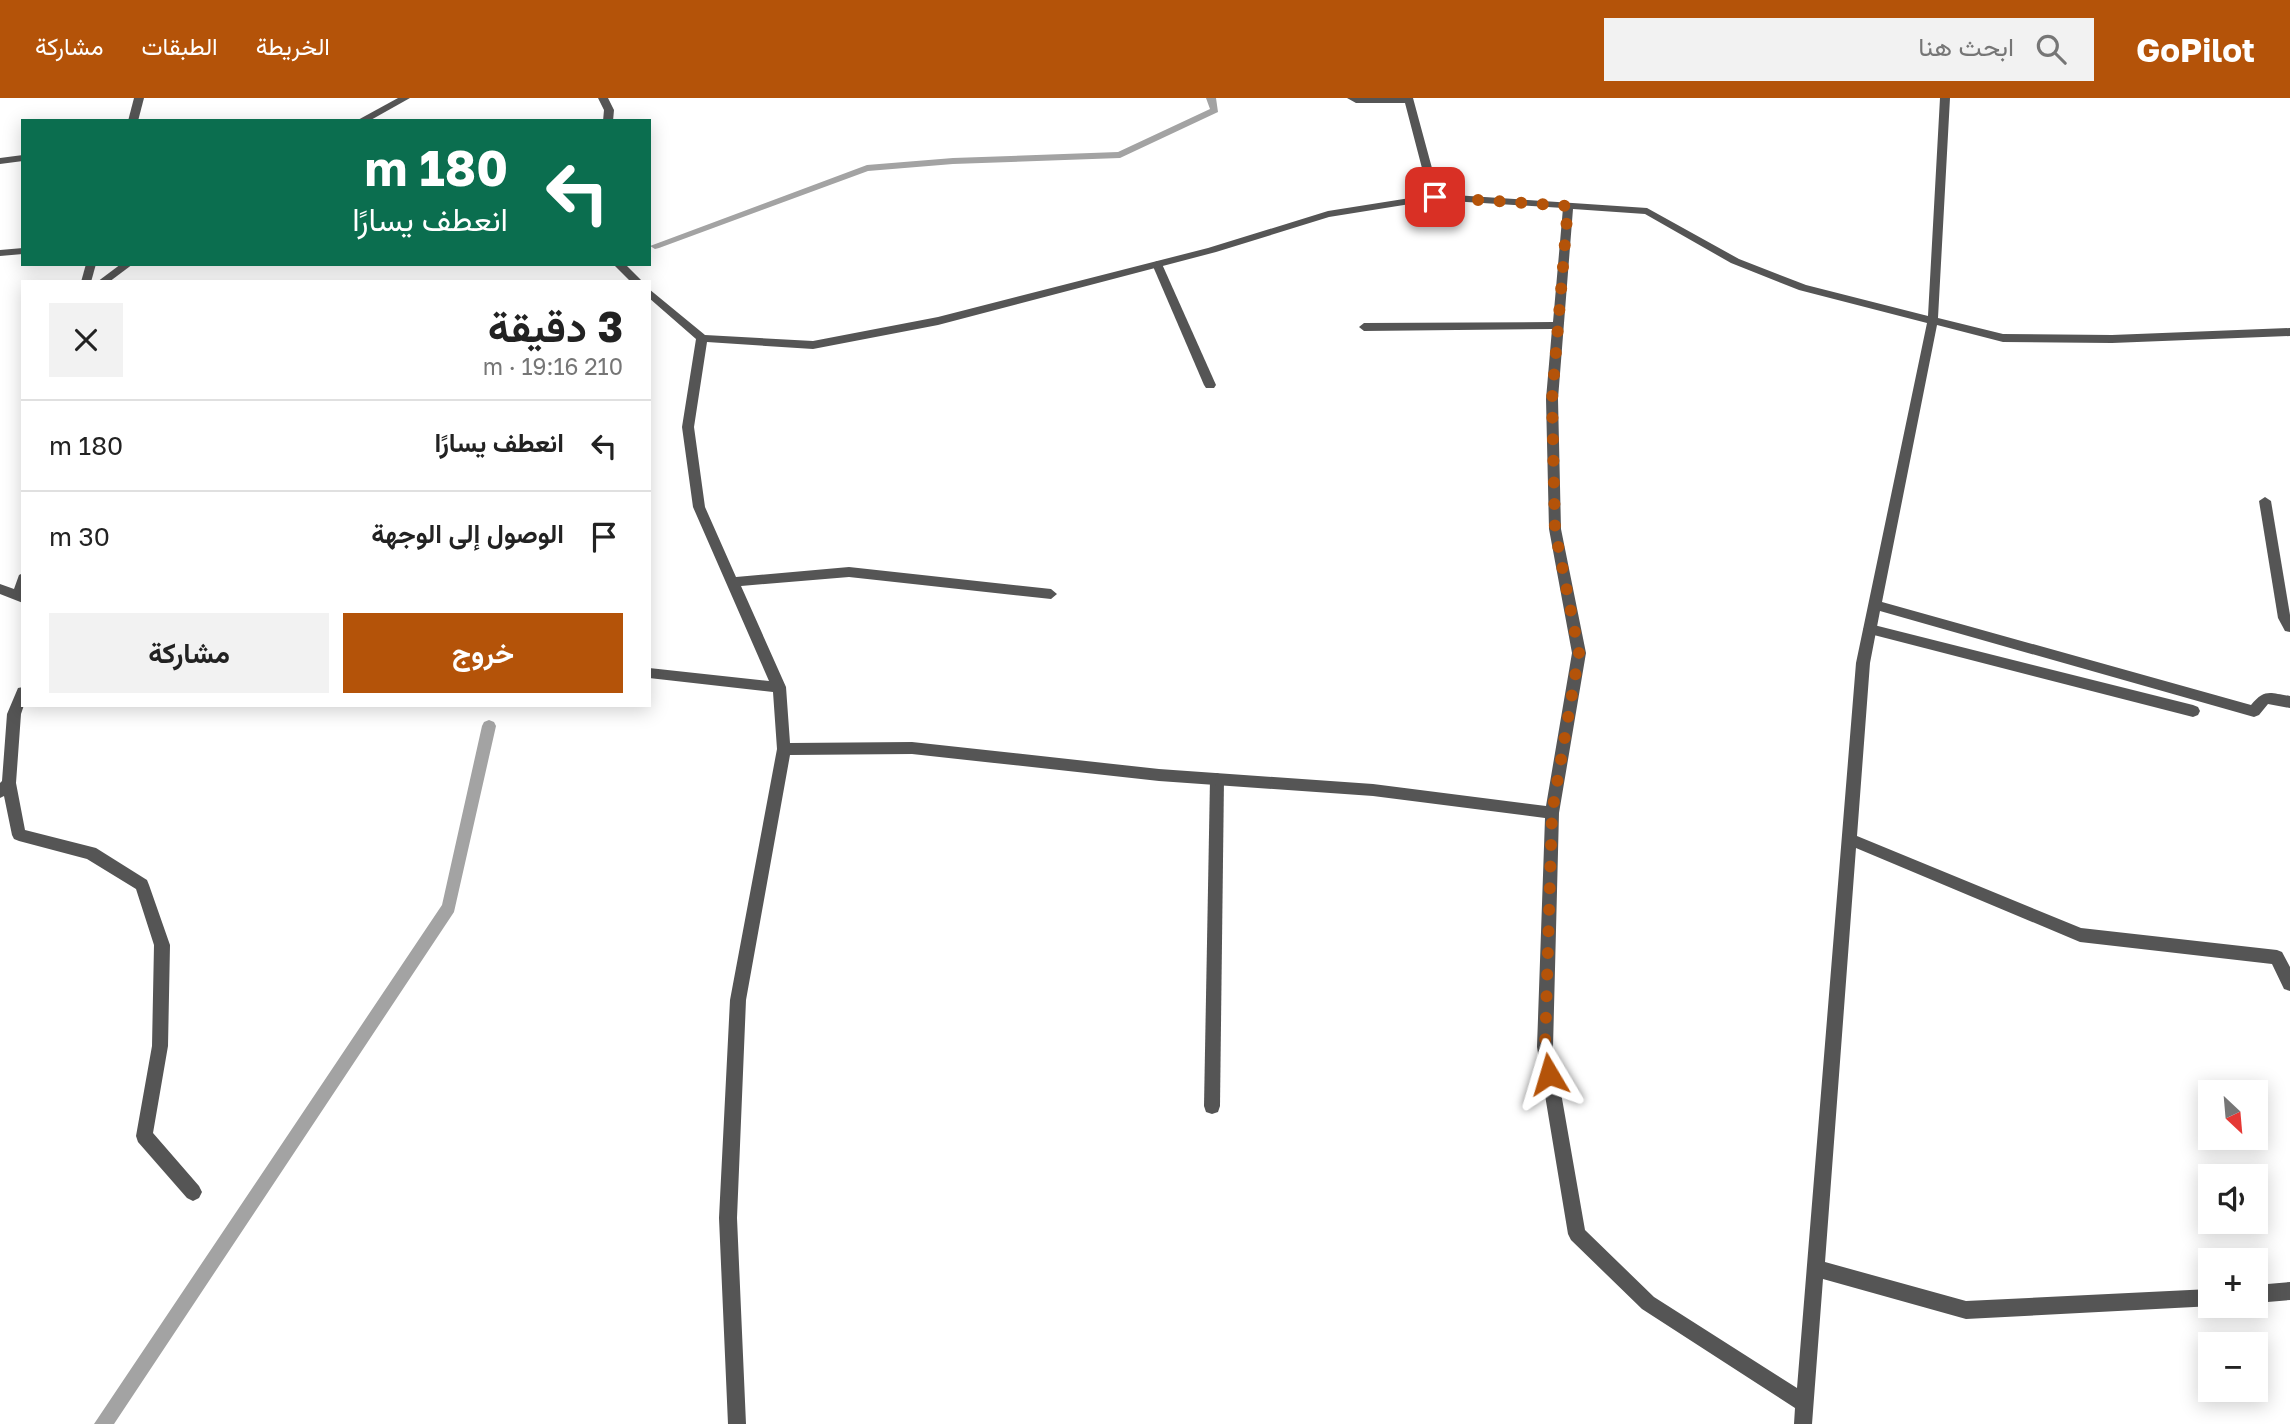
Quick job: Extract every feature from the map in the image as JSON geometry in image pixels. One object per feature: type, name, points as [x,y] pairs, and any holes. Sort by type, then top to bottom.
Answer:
[{"type":"street","points":[[134,119],[139,98]]},
{"type":"street","points":[[365,119],[405,98]]},
{"type":"street","points":[[603,98],[608,119]]},
{"type":"street","points":[[1352,98],[1408,99],[1435,197]]},
{"type":"street","points":[[1804,1424],[1863,663],[1933,320],[1945,98]]},
{"type":"street","points":[[0,161],[21,158]]},
{"type":"street","points":[[651,294],[702,338],[813,345],[938,321],[1157,264],[1328,214],[1435,197],[1647,211],[1735,261],[1803,288],[2003,338],[2112,339],[2290,332]]},
{"type":"street","points":[[1568,206],[1552,399],[1555,530],[1579,653],[1552,813],[1545,1047],[1577,1234],[1648,1303],[1805,1404]]},
{"type":"street","points":[[0,253],[21,251]]},
{"type":"street","points":[[1157,264],[1210,385]]},
{"type":"street","points":[[105,280],[125,266]]},
{"type":"street","points":[[620,266],[636,280]]},
{"type":"street","points":[[1364,327],[1558,325]]},
{"type":"street","points":[[702,338],[688,427],[699,507],[779,687],[784,749],[738,1000],[728,1217],[737,1424]]},
{"type":"street","points":[[2265,501],[2284,618],[2290,627]]},
{"type":"street","points":[[734,582],[849,572],[1051,594]]},
{"type":"street","points":[[0,589],[21,598]]},
{"type":"street","points":[[1875,606],[2254,711],[2265,698],[2290,702]]},
{"type":"street","points":[[1870,629],[2193,711]]},
{"type":"street","points":[[651,673],[779,687]]},
{"type":"street","points":[[21,698],[6,753],[4,787],[19,835],[91,853],[142,885],[162,945],[160,1046],[144,1136],[193,1192]]},
{"type":"street","points":[[784,749],[912,748],[1217,779],[1373,790],[1552,813]]},
{"type":"street","points":[[1212,1106],[1217,779]]},
{"type":"street","points":[[1849,839],[2080,935],[2277,957],[2290,984]]},
{"type":"street","points":[[1815,1268],[1966,1310],[2198,1299]]},
{"type":"street","points":[[2268,1293],[2290,1291]]},
{"type":"waterway","points":[[655,246],[867,168],[953,161],[1120,155],[1215,110],[1211,98]]},
{"type":"waterway","points":[[103,1424],[449,907],[489,726]]},
{"type":"route","points":[[1435,197],[1568,206],[1552,399],[1555,530],[1579,653],[1552,813],[1545,1047],[1549,1074]]}]
